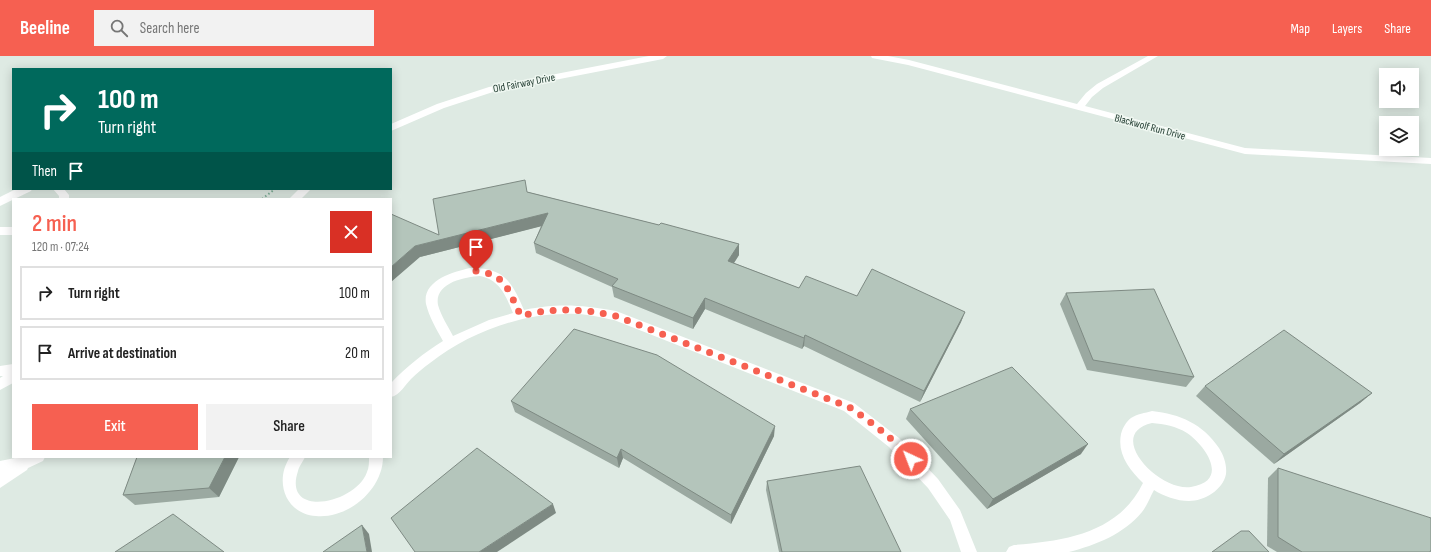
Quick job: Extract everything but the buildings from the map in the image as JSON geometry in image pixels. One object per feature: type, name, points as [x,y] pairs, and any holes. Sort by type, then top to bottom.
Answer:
[{"type":"street","name":"Old Fairway Drive","points":[[392,128],[436,107],[492,89],[664,56]]},
{"type":"street","name":"Blackwolf Run Drive","points":[[875,56],[909,63],[1245,150],[1431,161]]},
{"type":"street","points":[[899,56],[909,63]]},
{"type":"street","points":[[1079,108],[1089,95],[1100,86],[1154,56]]},
{"type":"street","points":[[0,202],[24,190]]},
{"type":"street","points":[[59,190],[64,195],[64,198]]},
{"type":"street","points":[[295,198],[305,190]]},
{"type":"street","points":[[0,231],[12,231]]},
{"type":"street","points":[[451,344],[434,310],[432,298],[437,289],[446,280],[457,275],[476,271],[488,272],[498,277],[504,284],[521,316]]},
{"type":"street","points":[[392,391],[411,371],[432,355],[480,329],[535,312],[566,309],[594,311],[616,316],[849,407],[875,425],[902,448],[930,480],[955,516],[969,552]]},
{"type":"street","points":[[0,371],[12,369]]},
{"type":"street","points":[[0,384],[12,377]]},
{"type":"street","points":[[1152,417],[1166,418],[1182,423],[1197,432],[1207,441],[1216,454],[1219,467],[1218,479],[1211,487],[1199,493],[1184,494],[1167,489],[1151,481],[1133,462],[1127,449],[1127,436],[1131,426],[1139,420],[1152,417]]},
{"type":"street","points":[[297,458],[289,474],[288,486],[293,498],[308,508],[323,509],[339,506],[354,497],[370,480],[376,467],[376,458]]},
{"type":"street","points":[[0,467],[33,460]]},
{"type":"street","points":[[0,481],[33,460]]},
{"type":"street","points":[[1014,552],[1057,548],[1091,538],[1111,528],[1135,510],[1151,481]]},
{"type":"path","points":[[263,198],[274,190]]},
{"type":"route","points":[[476,271],[488,272],[498,277],[504,284],[521,316],[535,312],[566,309],[594,311],[616,316],[849,407],[875,425],[902,448],[911,459]]}]
